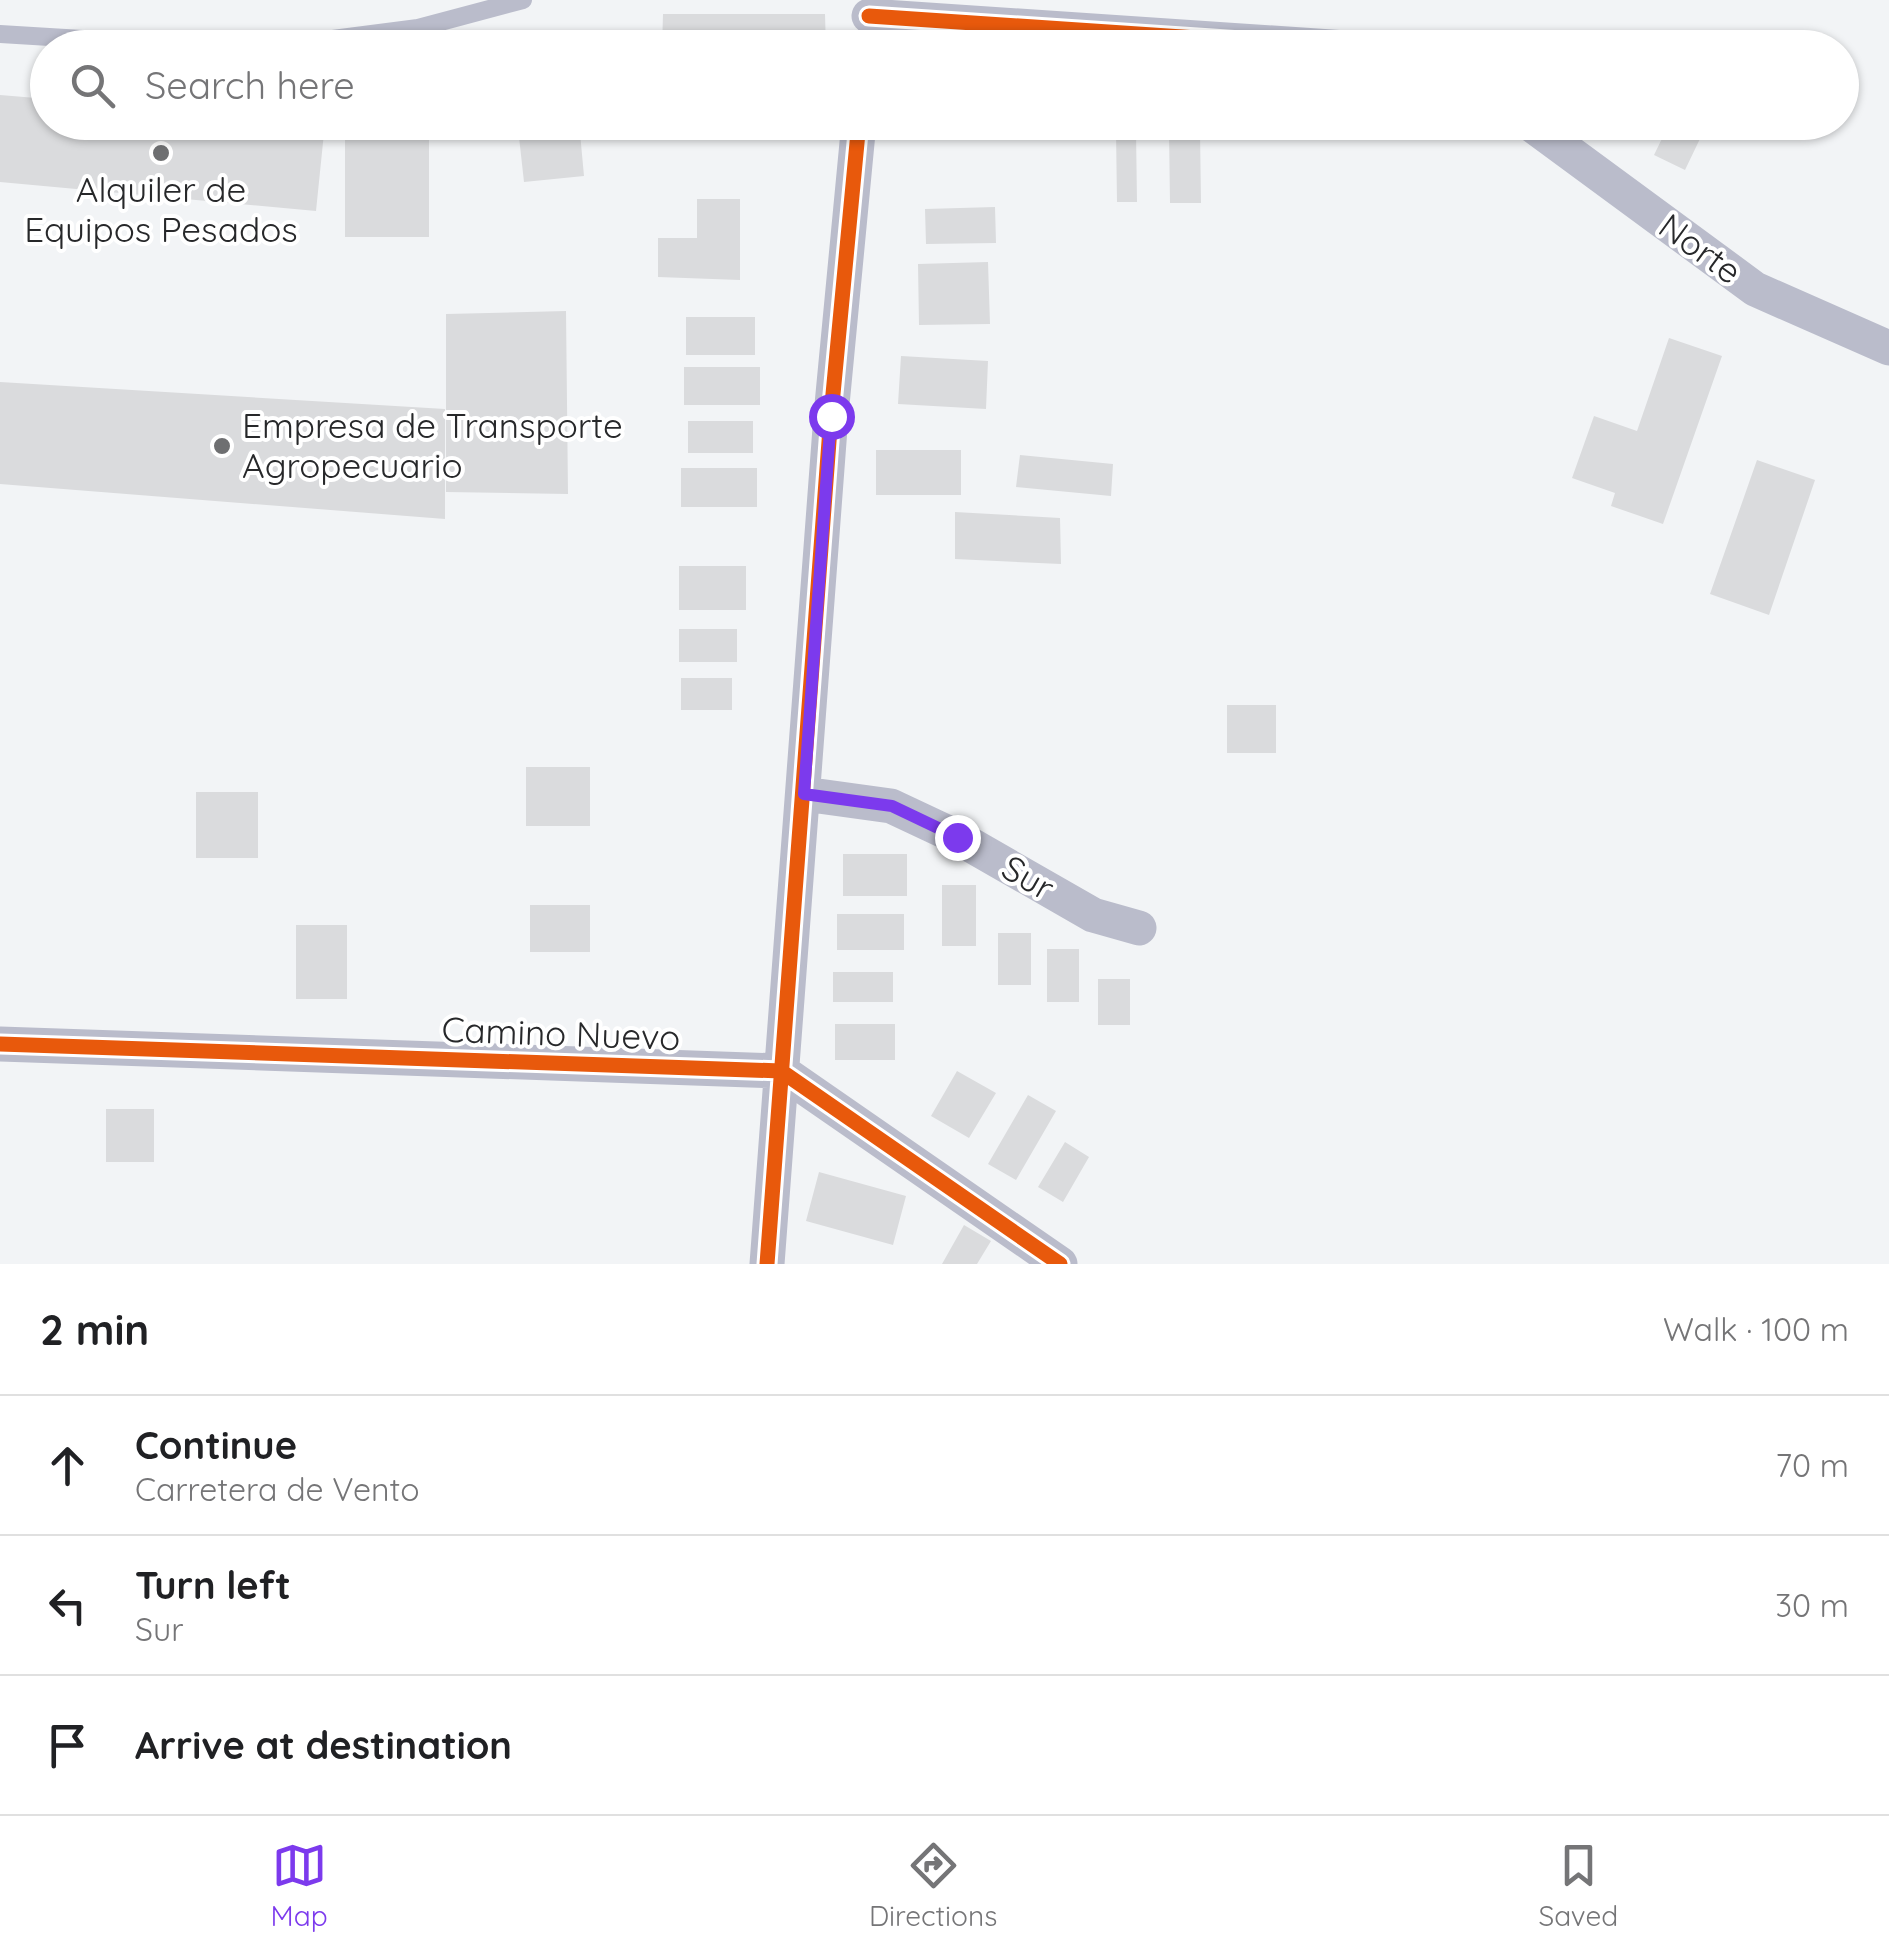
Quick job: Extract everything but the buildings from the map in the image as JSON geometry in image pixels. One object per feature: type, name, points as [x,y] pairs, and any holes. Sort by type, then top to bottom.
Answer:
[{"type":"street","points":[[868,21],[1027,30]]},
{"type":"street","points":[[767,1264],[831,416],[857,140]]},
{"type":"street","name":"Norte","points":[[1552,140],[1755,289],[1889,348]]},
{"type":"street","name":"Sur","points":[[804,794],[892,806],[957,837],[1093,916],[1139,928]]},
{"type":"street","name":"Camino Nuevo","points":[[0,1044],[781,1071]]},
{"type":"street","points":[[781,1071],[1060,1264]]},
{"type":"lane","points":[[402,30],[523,0]]},
{"type":"lane","points":[[0,34],[30,36]]},
{"type":"cycle path","points":[[869,16],[1078,30]]},
{"type":"cycle path","points":[[767,1264],[831,415],[857,140]]},
{"type":"cycle path","points":[[0,1044],[781,1071],[1060,1264]]},
{"type":"place","name":"Alquiler de Equipos Pesados","points":[[161,153]]},
{"type":"place","name":"Empresa de Transporte Agropecuario","points":[[222,446]]},
{"type":"route","points":[[831,416],[804,794],[892,806],[957,837]]}]
